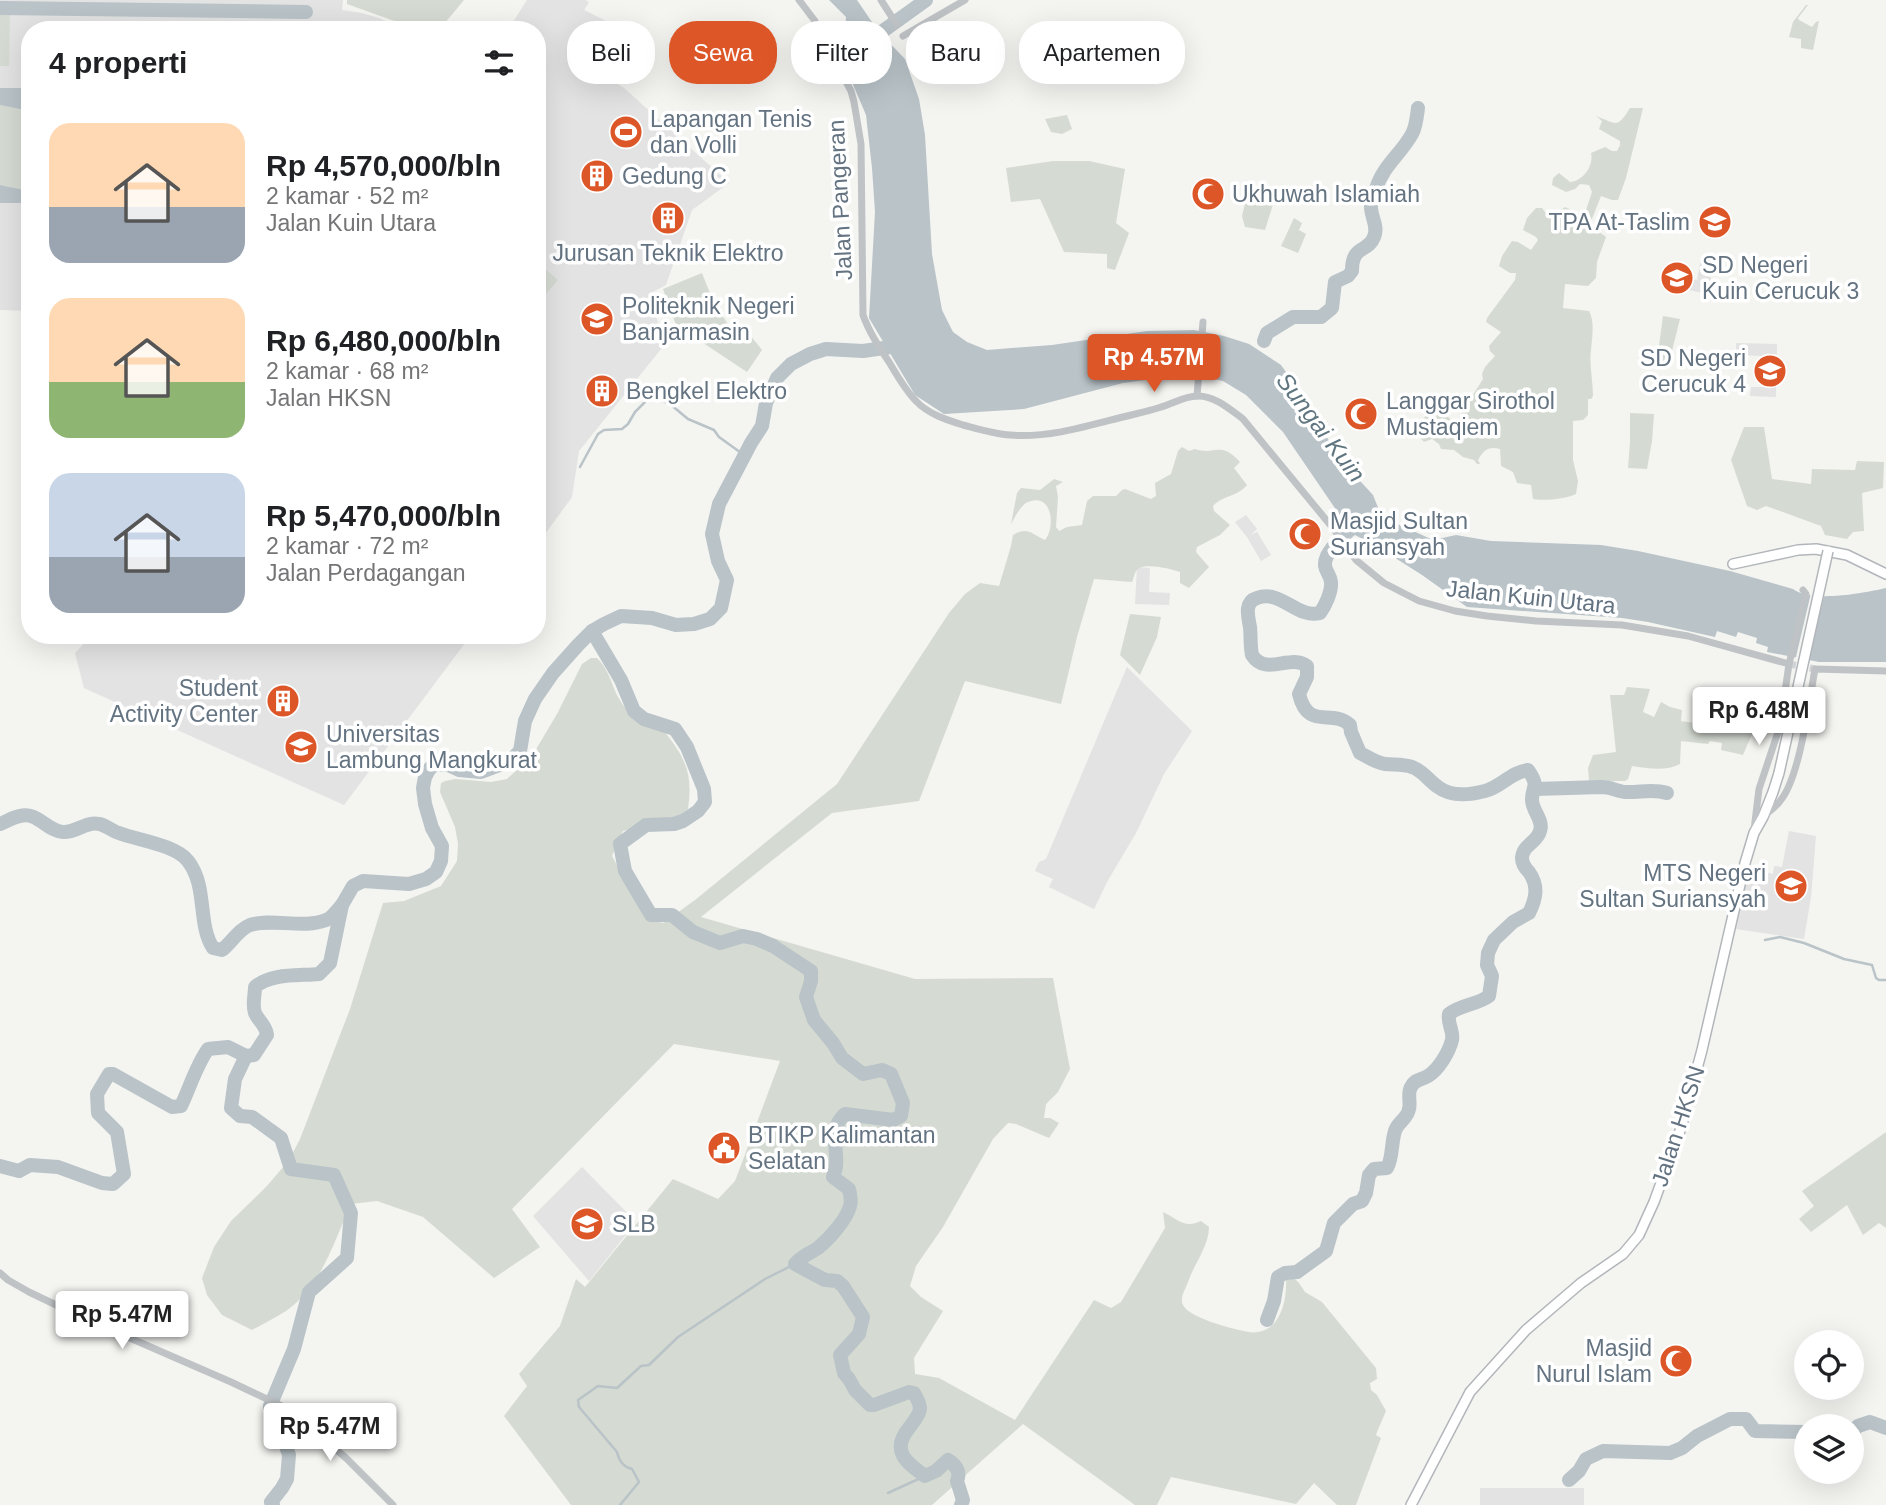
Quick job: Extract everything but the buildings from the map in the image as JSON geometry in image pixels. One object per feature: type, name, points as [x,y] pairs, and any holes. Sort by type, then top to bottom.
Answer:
[{"type":"main road","points":[[1733,564],[1798,550],[1816,549],[1847,555],[1886,574]]},
{"type":"main road","points":[[1754,833],[1763,817],[1779,773],[1828,551]]},
{"type":"main road","name":"Jalan HKSN","points":[[1411,1505],[1470,1392],[1526,1330],[1581,1283],[1623,1254],[1639,1235],[1681,1128],[1754,833]]},
{"type":"street","name":"Jalan Pangeran","points":[[799,0],[815,20],[855,102],[861,144],[863,315],[868,329],[916,402],[926,410],[953,422],[991,432],[1020,435],[1058,432],[1094,424],[1161,407],[1197,393]]},
{"type":"street","points":[[881,0],[895,21]]},
{"type":"street","points":[[903,36],[965,0]]},
{"type":"street","points":[[1197,393],[1202,326]]},
{"type":"street","name":"Jalan Kuin Utara","points":[[1197,393],[1214,400],[1244,419],[1332,527],[1348,551],[1367,571],[1419,601],[1455,611],[1518,620],[1622,625],[1708,641],[1790,662]]},
{"type":"street","name":"Jalan HKSN","points":[[1754,833],[1759,789],[1780,726],[1804,592]]},
{"type":"street","points":[[1763,817],[1782,800],[1793,777],[1815,669],[1886,671]]},
{"type":"street","points":[[0,1273],[29,1292],[77,1315],[279,1404],[346,1458],[393,1505]]},
{"type":"shaded area","points":[[0,0],[343,0],[342,10],[385,21],[21,21],[21,311],[0,310]]},
{"type":"shaded area","points":[[347,0],[464,0],[446,21],[394,21],[347,4]]},
{"type":"shaded area","name":"Politeknik Negeri Banjarmasin","points":[[527,0],[589,2],[584,10],[606,21],[567,21],[567,84],[618,84],[729,183],[692,210],[666,285],[649,294],[665,344],[579,451],[572,497],[546,533],[546,21],[514,21]]},
{"type":"shaded area","points":[[829,0],[857,0],[871,21],[846,21],[846,17]]},
{"type":"shaded area","points":[[1806,5],[1799,20],[1812,27],[1819,21],[1813,50],[1801,48],[1801,39],[1789,37],[1793,22]]},
{"type":"shaded area","points":[[0,11],[10,11],[9,66],[0,66]]},
{"type":"shaded area","points":[[892,46],[905,59],[906,84],[914,84],[919,99],[925,135],[932,254],[942,310],[953,332],[967,342],[987,350],[1052,345],[1147,331],[1194,330],[1249,344],[1281,365],[1309,404],[1323,432],[1350,470],[1373,495],[1379,510],[1391,521],[1433,540],[1456,535],[1491,541],[1601,545],[1638,551],[1730,571],[1812,595],[1838,596],[1886,588],[1886,662],[1819,662],[1767,652],[1768,647],[1756,643],[1757,638],[1738,632],[1736,637],[1717,631],[1715,637],[1622,618],[1467,607],[1378,547],[1334,524],[1341,517],[1283,432],[1246,395],[1223,381],[1189,374],[1123,383],[1024,409],[944,414],[915,395],[869,318],[875,212],[866,115],[853,84],[892,84]]},
{"type":"shaded area","points":[[0,88],[21,88],[21,109],[0,105]]},
{"type":"shaded area","points":[[0,105],[21,109],[21,190],[0,185]]},
{"type":"shaded area","points":[[1630,108],[1643,108],[1626,178],[1618,200],[1601,196],[1590,224],[1592,229],[1606,237],[1597,262],[1596,278],[1588,286],[1565,284],[1563,308],[1589,311],[1593,325],[1590,361],[1593,396],[1588,399],[1588,415],[1583,420],[1573,421],[1573,460],[1578,481],[1576,494],[1555,499],[1533,499],[1531,485],[1517,483],[1513,472],[1501,466],[1500,449],[1487,450],[1478,460],[1480,464],[1477,464],[1454,450],[1441,449],[1432,439],[1424,442],[1414,431],[1434,405],[1442,409],[1450,419],[1460,420],[1459,417],[1483,379],[1485,367],[1495,356],[1489,346],[1501,332],[1486,322],[1487,318],[1515,280],[1516,273],[1510,273],[1499,266],[1502,256],[1512,241],[1531,250],[1538,240],[1523,230],[1527,218],[1536,208],[1542,208],[1554,215],[1565,207],[1581,214],[1586,210],[1592,192],[1589,185],[1580,184],[1566,192],[1552,185],[1553,178],[1559,173],[1570,182],[1575,181],[1589,168],[1591,153],[1605,147],[1617,151],[1620,141],[1599,129],[1602,121],[1596,116],[1616,123]]},
{"type":"shaded area","points":[[1067,115],[1072,129],[1062,134],[1051,132],[1045,119]]},
{"type":"shaded area","points":[[1053,161],[1089,161],[1125,169],[1116,223],[1129,233],[1115,270],[1107,268],[1107,254],[1064,252],[1040,199],[1011,202],[1006,168]]},
{"type":"shaded area","points":[[0,185],[21,189],[21,203],[0,203]]},
{"type":"shaded area","points":[[1248,191],[1275,198],[1265,230],[1245,227],[1242,216]]},
{"type":"shaded area","points":[[1294,218],[1302,223],[1299,230],[1306,234],[1298,253],[1281,246]]},
{"type":"shaded area","name":"SD Negeri Kuin Cerucuk 3","points":[[1701,258],[1714,260],[1708,294],[1669,286],[1671,276],[1697,280]]},
{"type":"shaded area","points":[[546,270],[558,280],[546,294]]},
{"type":"shaded area","points":[[702,273],[713,301],[731,329],[742,325],[762,350],[747,372],[676,325],[663,289]]},
{"type":"shaded area","points":[[1663,316],[1680,319],[1669,363],[1657,360]]},
{"type":"shaded area","name":"SD Negeri Cerucuk 4","points":[[1736,343],[1777,344],[1776,397],[1750,396],[1751,387],[1763,387],[1763,356],[1736,355]]},
{"type":"shaded area","points":[[1630,413],[1654,414],[1647,469],[1628,468]]},
{"type":"shaded area","points":[[1744,427],[1764,427],[1772,479],[1811,484],[1812,469],[1855,470],[1857,461],[1884,462],[1883,488],[1862,493],[1864,531],[1853,532],[1847,539],[1825,535],[1821,526],[1766,506],[1757,510],[1747,506],[1731,460]]},
{"type":"shaded area","points":[[1182,447],[1189,451],[1222,450],[1233,455],[1240,462],[1234,468],[1247,485],[1213,506],[1214,511],[1230,525],[1220,535],[1197,547],[1196,552],[1209,567],[1189,588],[1180,583],[1180,572],[1157,567],[1140,568],[1132,582],[1094,579],[1061,704],[965,681],[919,801],[832,813],[701,917],[915,979],[1053,978],[1070,1069],[1058,1092],[1046,1104],[1044,1118],[1059,1123],[1049,1138],[1008,1123],[993,1139],[943,1227],[916,1266],[910,1286],[921,1297],[943,1311],[914,1358],[915,1374],[939,1378],[1015,1420],[1094,1300],[1111,1308],[1121,1302],[1165,1228],[1163,1212],[1185,1224],[1201,1221],[1209,1227],[1208,1234],[1183,1294],[1182,1302],[1185,1308],[1200,1318],[1222,1326],[1251,1332],[1263,1331],[1280,1315],[1285,1300],[1286,1278],[1291,1275],[1305,1292],[1322,1302],[1376,1368],[1377,1379],[1370,1383],[1371,1390],[1386,1411],[1376,1435],[1381,1438],[1356,1505],[1337,1505],[1314,1483],[1296,1504],[1171,1477],[1157,1505],[1135,1505],[1023,1424],[932,1505],[571,1505],[504,1416],[527,1386],[519,1374],[560,1326],[576,1279],[585,1287],[673,1179],[718,1199],[735,1181],[780,1061],[674,1044],[512,1209],[540,1247],[494,1278],[423,1217],[377,1201],[351,1204],[326,1262],[298,1301],[252,1330],[222,1315],[207,1295],[202,1278],[214,1247],[231,1221],[289,1160],[300,1139],[350,1009],[383,903],[404,901],[441,886],[457,861],[455,827],[440,792],[441,783],[455,779],[491,782],[507,779],[532,756],[582,664],[591,658],[597,658],[606,669],[619,699],[629,712],[641,722],[664,731],[683,758],[686,767],[688,809],[676,818],[623,831],[612,856],[645,918],[663,923],[837,784],[949,613],[965,594],[980,583],[999,586],[1013,535],[1026,531],[1045,540],[1051,519],[1047,506],[1042,502],[1036,500],[1025,504],[1011,524],[1017,493],[1021,488],[1040,490],[1054,479],[1063,482],[1056,486],[1056,527],[1059,531],[1082,525],[1087,501],[1093,496],[1116,496],[1125,489],[1151,499],[1156,496],[1155,483],[1171,474],[1178,451]]},
{"type":"shaded area","points":[[1246,515],[1257,529],[1251,535],[1257,532],[1271,555],[1261,561],[1235,522]]},
{"type":"shaded area","points":[[1137,567],[1150,568],[1149,592],[1170,593],[1169,605],[1135,604]]},
{"type":"shaded area","points":[[1130,614],[1161,617],[1157,637],[1140,675],[1120,655]]},
{"type":"shaded area","name":"Universitas Lambung Mangkurat","points":[[84,644],[464,644],[344,805],[84,688],[75,653]]},
{"type":"shaded area","points":[[1127,667],[1192,731],[1164,774],[1136,833],[1094,909],[1049,887],[1053,879],[1035,871],[1039,862],[1046,859]]},
{"type":"shaded area","points":[[1627,687],[1650,689],[1643,712],[1654,717],[1661,702],[1682,710],[1681,721],[1702,724],[1708,705],[1758,720],[1743,755],[1721,750],[1722,743],[1681,741],[1680,764],[1662,769],[1632,766],[1625,781],[1589,781],[1588,768],[1593,755],[1616,752],[1610,695],[1624,695]]},
{"type":"shaded area","name":"MTS Negeri Sultan Suriansyah","points":[[1789,831],[1816,836],[1804,939],[1736,929],[1749,868],[1773,874],[1774,866],[1782,867]]},
{"type":"shaded area","points":[[1886,1132],[1886,1228],[1879,1223],[1863,1235],[1847,1205],[1811,1232],[1799,1219],[1814,1206],[1802,1191]]},
{"type":"shaded area","name":"SLB","points":[[582,1167],[636,1222],[589,1281],[533,1216]]},
{"type":"shaded area","points":[[1480,1488],[1584,1488],[1584,1505],[1480,1505]]},
{"type":"pier","points":[[1825,592],[1808,663],[1795,661],[1811,593]]},
{"type":"waterway","points":[[892,24],[926,0]]},
{"type":"waterway","points":[[0,8],[306,12]]},
{"type":"waterway","points":[[1264,341],[1267,333],[1293,317],[1321,317],[1332,308],[1335,282],[1348,276],[1357,253],[1374,237],[1376,229],[1371,205],[1374,195],[1383,174],[1412,134],[1418,108]]},
{"type":"waterway","points":[[246,1056],[254,1055],[267,1035],[254,1010],[255,987],[277,977],[319,974],[330,963],[342,905],[353,886],[363,881],[409,884],[426,879],[436,872],[441,861],[442,846],[432,828],[423,788],[430,768],[437,764],[481,772],[510,761],[520,751],[525,721],[535,699],[553,673],[578,645],[604,624],[621,616],[652,618],[676,625],[694,624],[710,619],[721,608],[727,580],[718,561],[712,534],[719,504],[762,426],[766,403],[777,378],[791,364],[826,349],[863,351],[905,345]]},
{"type":"waterway","points":[[580,467],[598,434],[604,430],[622,429],[648,399],[658,399],[670,404],[688,419],[714,430],[719,437],[744,455]]},
{"type":"waterway","points":[[1267,1320],[1278,1277],[1297,1272],[1326,1251],[1334,1223],[1353,1204],[1362,1201],[1369,1175],[1374,1169],[1387,1168],[1395,1131],[1408,1112],[1411,1087],[1436,1069],[1451,1045],[1449,1014],[1489,996],[1492,976],[1487,965],[1488,953],[1494,940],[1513,922],[1529,913],[1535,892],[1534,882],[1522,858],[1541,827],[1533,804],[1535,783],[1528,770],[1491,789],[1479,792],[1461,794],[1443,790],[1416,769],[1382,763],[1360,753],[1350,725],[1343,720],[1314,716],[1308,712],[1299,694],[1307,677],[1307,666],[1293,662],[1264,664],[1252,655],[1248,614],[1250,603],[1257,598],[1274,597],[1304,612],[1320,613],[1328,599],[1331,586],[1325,560],[1338,541],[1362,520]]},
{"type":"waterway","points":[[592,631],[621,680],[634,711],[644,719],[675,729],[687,747],[704,789],[705,802],[698,811],[683,821],[646,825],[620,844],[625,871],[651,915],[672,915],[693,932],[720,943],[743,936],[757,939],[773,946],[811,971],[806,997],[814,1020],[842,1058],[863,1074],[882,1070],[891,1074],[903,1103],[901,1116],[893,1120],[845,1114],[840,1120],[835,1132],[836,1166],[833,1177],[849,1189],[850,1206],[841,1223],[827,1239],[795,1264],[843,1286],[863,1317],[859,1334],[840,1355],[844,1373],[855,1390],[870,1405],[909,1392],[914,1393],[920,1409],[903,1436],[903,1456],[925,1476],[936,1471],[948,1460],[951,1462],[958,1472],[957,1481],[963,1500],[961,1505]]},
{"type":"waterway","points":[[1535,789],[1602,787],[1625,792],[1667,793]]},
{"type":"waterway","points":[[0,824],[26,815],[63,832],[99,824],[182,855],[194,871],[198,882],[205,928],[213,948],[222,950],[250,925],[317,923],[330,918],[342,905]]},
{"type":"waterway","points":[[1765,940],[1780,937],[1804,943],[1844,959],[1872,965],[1876,978],[1886,980]]},
{"type":"waterway","points":[[0,1166],[19,1171],[30,1165],[58,1167],[102,1183],[113,1184],[124,1174],[117,1132],[98,1113],[97,1094],[109,1074],[172,1107],[181,1106],[208,1049],[228,1047],[246,1056]]},
{"type":"waterway","points":[[246,1056],[235,1079],[231,1108],[240,1116],[252,1117],[281,1138],[291,1169],[334,1175],[351,1213],[347,1258],[309,1292],[294,1349],[270,1406],[289,1455],[287,1479],[271,1502],[273,1505]]},
{"type":"waterway","points":[[620,1505],[639,1482],[632,1469],[622,1463],[617,1452],[579,1407],[578,1400],[598,1386],[617,1388],[641,1366],[649,1365],[678,1337],[765,1279],[795,1264]]},
{"type":"waterway","points":[[1569,1480],[1579,1471],[1586,1459],[1603,1451],[1670,1453],[1730,1419],[1746,1419],[1755,1431],[1794,1432]]},
{"type":"waterway","points":[[1864,1424],[1870,1422],[1886,1428]]},
{"type":"waterway","points":[[888,1493],[925,1476]]},
{"type":"tunnel","points":[[1789,664],[1815,669]]},
{"type":"place","name":"Lapangan Tenis dan Volli","points":[[626,132]]},
{"type":"place","name":"Gedung C","points":[[597,176]]},
{"type":"place","name":"Ukhuwah Islamiah","points":[[1208,194]]},
{"type":"place","name":"Jurusan Teknik Elektro","points":[[668,218]]},
{"type":"place","name":"TPA At-Taslim","points":[[1715,222]]},
{"type":"place","name":"SD Negeri Kuin Cerucuk 3","points":[[1677,278]]},
{"type":"place","name":"Politeknik Negeri Banjarmasin","points":[[597,319]]},
{"type":"place","name":"SD Negeri Cerucuk 4","points":[[1770,371]]},
{"type":"place","name":"Bengkel Elektro","points":[[602,391]]},
{"type":"place","name":"Langgar Sirothol Mustaqiem","points":[[1361,414]]},
{"type":"place","name":"Masjid Sultan Suriansyah","points":[[1305,534]]},
{"type":"place","name":"Student Activity Center","points":[[283,701]]},
{"type":"place","name":"Universitas Lambung Mangkurat","points":[[301,747]]},
{"type":"place","name":"MTS Negeri Sultan Suriansyah","points":[[1791,886]]},
{"type":"place","name":"BTIKP Kalimantan Selatan","points":[[724,1148]]},
{"type":"place","name":"SLB","points":[[587,1224]]},
{"type":"place","name":"Masjid Nurul Islam","points":[[1676,1361]]},
{"type":"water label","name":"Sungai Kuin","points":[[1321,427]]}]
